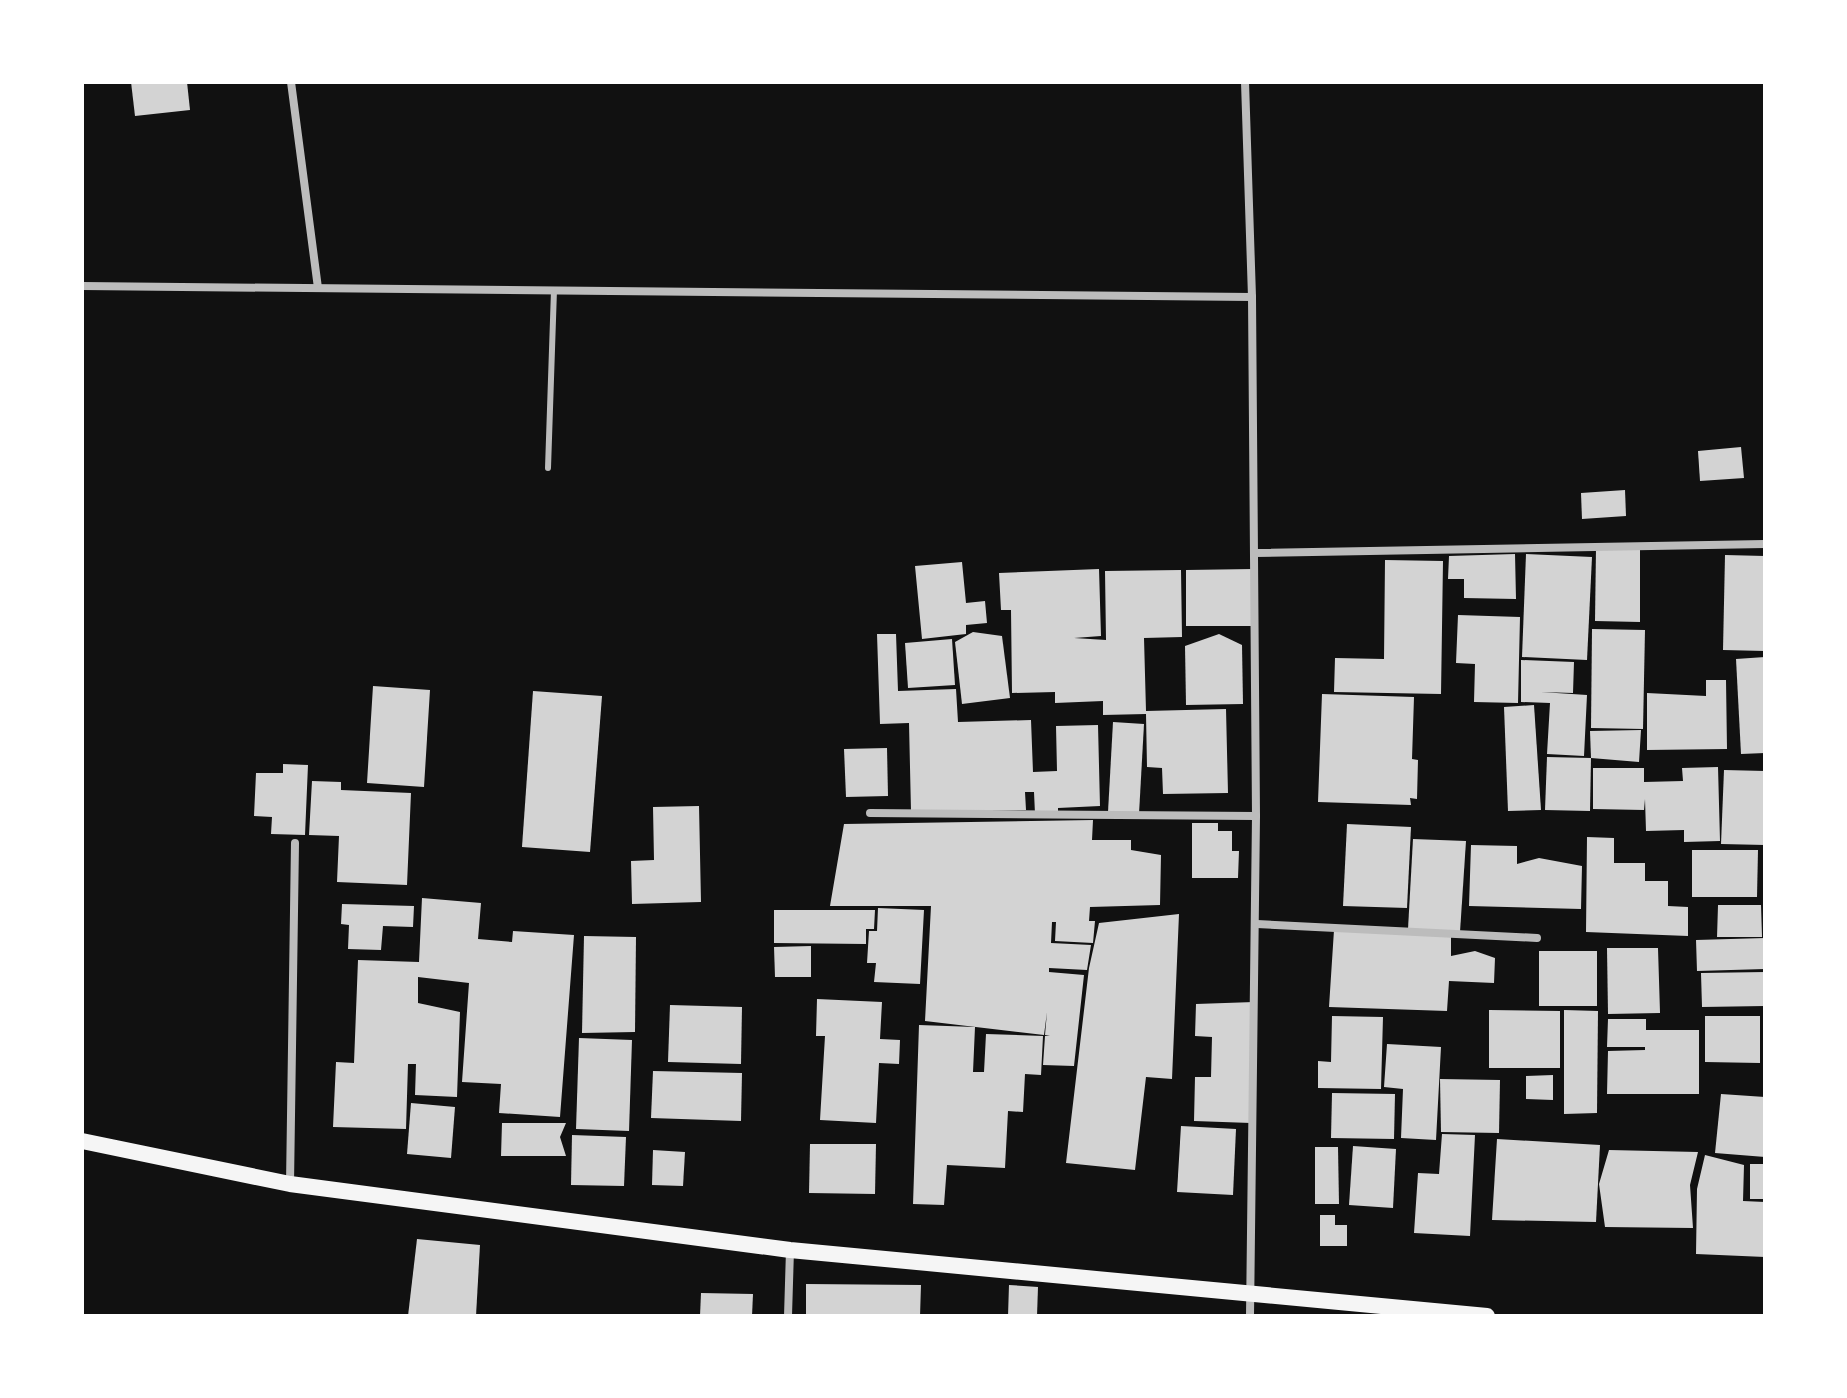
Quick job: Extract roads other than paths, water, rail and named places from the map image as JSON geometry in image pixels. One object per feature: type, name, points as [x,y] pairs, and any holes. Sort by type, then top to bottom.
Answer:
[{"type":"main road","points":[[82,1141],[290,1184],[790,1250],[1251,1291],[1487,1316]]},
{"type":"street","points":[[291,82],[318,288]]},
{"type":"street","points":[[1245,82],[1252,297],[1257,924],[1250,1316]]},
{"type":"street","points":[[82,286],[1252,297]]},
{"type":"street","points":[[1255,553],[1765,544]]},
{"type":"street","points":[[870,813],[1256,816]]},
{"type":"street","points":[[290,1184],[295,843]]},
{"type":"street","points":[[1257,924],[1537,938]]},
{"type":"street","points":[[788,1316],[790,1250]]},
{"type":"lane","points":[[548,468],[554,290]]}]
